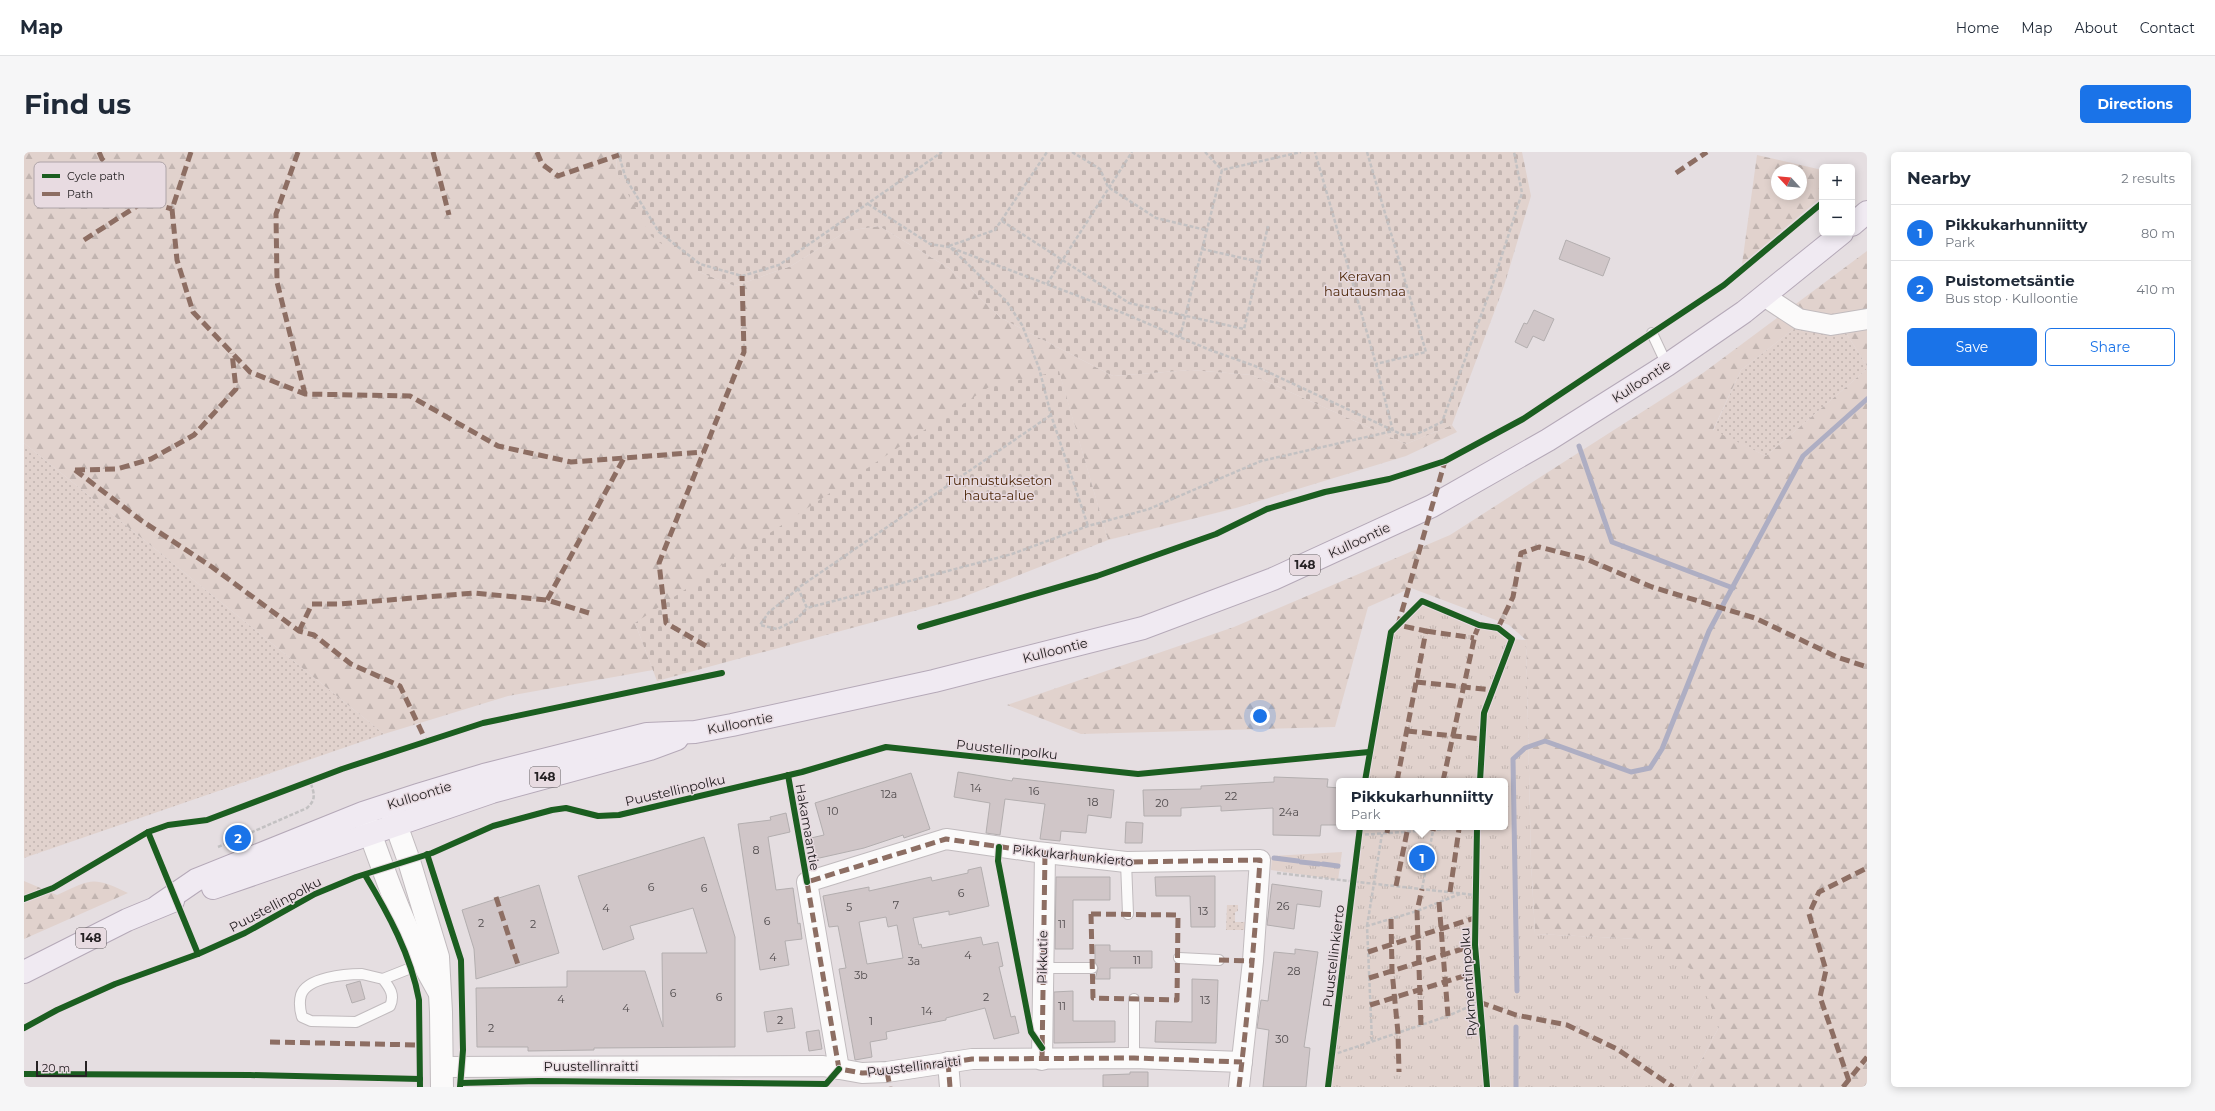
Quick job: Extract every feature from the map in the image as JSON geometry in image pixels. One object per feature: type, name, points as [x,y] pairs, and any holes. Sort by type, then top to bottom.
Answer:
[{"type":"main road","points":[[1855,222],[1867,212]]},
{"type":"main road","name":"Kulloontie","points":[[24,972],[158,906],[371,835],[492,792],[650,749],[695,732],[934,681],[1143,628],[1273,580],[1432,506],[1548,440],[1667,365],[1744,312],[1838,236]]},
{"type":"main road","name":"Kulloontie","points":[[158,906],[196,880],[389,804],[484,775],[647,734],[695,732]]},
{"type":"street","points":[[1764,296],[1799,319],[1831,325],[1867,319]]},
{"type":"street","points":[[389,804],[440,994],[442,1077]]},
{"type":"street","points":[[363,813],[371,835],[430,960]]},
{"type":"street","name":"Pikkukarhunkierto","points":[[839,1069],[807,882],[946,839],[1045,853],[1126,862],[1260,860],[1242,1062]]},
{"type":"street","name":"Pikkutie","points":[[1042,1060],[1042,968],[1045,853]]},
{"type":"street","name":"Puustellinraitti","points":[[442,1077],[823,1066],[862,1073],[888,1080],[948,1062],[972,1059],[1042,1060],[1134,1058],[1242,1062]]},
{"type":"street","points":[[948,1062],[950,1087]]},
{"type":"street","points":[[1239,1087],[1242,1062]]},
{"type":"lane","points":[[1652,333],[1667,365]]},
{"type":"lane","points":[[1126,862],[1128,914]]},
{"type":"lane","points":[[1178,958],[1219,960]]},
{"type":"lane","points":[[383,979],[391,990],[393,999],[390,1006],[378,1013],[356,1022],[311,1020],[302,1017],[301,994],[307,986],[313,983],[352,974],[362,974],[383,979],[430,960]]},
{"type":"lane","points":[[1042,968],[1092,968]]},
{"type":"lane","points":[[1134,999],[1134,1058]]},
{"type":"path","points":[[618,152],[626,179],[659,232],[700,264],[742,276],[779,265],[942,152]]},
{"type":"path","points":[[949,247],[995,230],[1047,152]]},
{"type":"path","points":[[1072,152],[1100,169],[1108,187],[1156,218],[1206,230]]},
{"type":"path","points":[[1047,284],[1108,187],[1132,152]]},
{"type":"path","points":[[1205,152],[1222,170]]},
{"type":"path","points":[[1222,170],[1301,152]]},
{"type":"path","points":[[1315,152],[1376,364],[1393,431]]},
{"type":"path","points":[[1367,152],[1426,352],[1376,364]]},
{"type":"path","points":[[868,204],[930,244],[949,247],[1254,366],[1374,420],[1403,435],[1417,434],[1442,422],[1493,283],[1522,193],[1514,152]]},
{"type":"path","points":[[1180,337],[1222,170]]},
{"type":"path","points":[[1002,221],[1129,302],[1185,314],[1244,330],[1268,226]]},
{"type":"path","points":[[949,247],[1007,302],[1022,325],[1039,368],[1051,415],[1088,526]]},
{"type":"path","points":[[1202,249],[1260,262]]},
{"type":"path","points":[[1051,415],[798,588],[769,612],[760,625],[777,629],[796,620],[807,608],[1012,554],[1088,526],[1149,509],[1261,461],[1393,431]]},
{"type":"path","points":[[798,588],[807,608]]},
{"type":"path","points":[[218,847],[307,808],[314,802],[315,795],[313,780],[302,784]]},
{"type":"path","points":[[1358,843],[1360,830]]},
{"type":"path","points":[[1359,835],[1444,830]]},
{"type":"path","points":[[1477,830],[1477,835]]},
{"type":"path","points":[[1422,889],[1433,831]]},
{"type":"path","points":[[1372,1042],[1367,926],[1382,834]]},
{"type":"path","points":[[1275,872],[1476,895]]},
{"type":"path","points":[[1475,903],[1476,888]]},
{"type":"path","points":[[1367,926],[1417,911],[1461,894]]},
{"type":"path","points":[[1332,1055],[1448,1016],[1479,1002]]},
{"type":"path","points":[[1331,1063],[1333,1048]]},
{"type":"green space","points":[[24,152],[616,152],[617,174],[699,272],[735,286],[791,266],[847,231],[879,226],[949,268],[1001,318],[1113,376],[1191,370],[1252,375],[1406,444],[1452,425],[1457,432],[1406,456],[1236,508],[1108,540],[1059,372],[635,623],[653,670],[508,696],[384,734],[24,443]]},
{"type":"green space","name":"Keravan hautausmaa","points":[[616,152],[1522,152],[1531,196],[1504,286],[1452,425],[1406,444],[1252,375],[1191,370],[1113,376],[1001,318],[949,268],[879,226],[847,231],[791,266],[735,286],[699,272],[651,236],[617,174]]},
{"type":"green space","points":[[1757,155],[1796,164],[1771,164],[1771,200],[1807,200],[1807,167],[1819,169],[1819,200],[1742,264]]},
{"type":"green space","points":[[1867,251],[1867,366],[1846,333],[1799,325],[1741,370],[1713,430],[1766,456],[1867,369],[1867,1087],[1687,1087],[1719,1027],[1641,939],[1535,934],[1531,861],[1526,640],[1509,625],[1411,588],[1368,607],[1335,727],[1081,734],[1007,705],[1234,627],[1450,535],[1703,373]]},
{"type":"green space","points":[[1799,325],[1846,333],[1867,366],[1867,369],[1766,456],[1713,431],[1741,370]]},
{"type":"green space","name":"Tunnustukseton hauta-alue","points":[[1059,371],[1108,540],[958,599],[657,681],[635,623],[989,387]]},
{"type":"green space","points":[[24,443],[384,734],[24,858]]},
{"type":"green space","points":[[1422,601],[1479,625],[1498,628],[1512,639],[1526,640],[1531,861],[1535,934],[1641,939],[1699,974],[1719,1027],[1687,1087],[1328,1087],[1360,830],[1508,830],[1508,778],[1366,778],[1391,632]]},
{"type":"green space","points":[[1342,852],[1338,880],[1271,870],[1272,856]]},
{"type":"green space","points":[[24,881],[57,895],[85,883],[92,882],[107,884],[128,893],[24,939]]},
{"type":"green space","points":[[1227,905],[1238,905],[1238,911],[1235,912],[1235,922],[1246,922],[1251,930],[1226,930]]},
{"type":"building","points":[[1566,240],[1610,258],[1603,276],[1559,259]]},
{"type":"building","points":[[1534,310],[1554,319],[1544,341],[1533,336],[1527,348],[1515,342],[1524,323],[1527,324]]},
{"type":"building","points":[[958,772],[1012,781],[1013,778],[1114,790],[1111,818],[1088,815],[1086,833],[1061,831],[1060,841],[1040,839],[1045,804],[1005,799],[1000,835],[986,833],[990,803],[954,797]]},
{"type":"building","points":[[911,773],[930,829],[904,838],[903,835],[864,848],[815,859],[811,838],[824,835],[815,803]]},
{"type":"building","points":[[1274,777],[1328,779],[1327,787],[1336,788],[1336,825],[1321,825],[1320,836],[1273,835],[1273,808],[1221,811],[1221,806],[1181,808],[1181,816],[1144,816],[1143,790],[1201,789],[1201,786],[1274,782]]},
{"type":"building","points":[[786,813],[790,832],[768,837],[776,890],[793,888],[798,924],[800,923],[802,939],[785,941],[789,965],[760,970],[738,824],[771,820],[770,817]]},
{"type":"building","points":[[1126,822],[1143,823],[1142,843],[1125,843]]},
{"type":"building","points":[[704,837],[735,937],[735,1047],[594,1048],[594,1050],[528,1051],[528,1047],[477,1047],[476,988],[567,987],[567,971],[645,971],[663,1027],[662,953],[707,953],[693,908],[630,926],[634,939],[603,950],[578,876]]},
{"type":"building","points":[[981,867],[989,906],[949,915],[949,911],[913,918],[919,945],[921,944],[922,948],[981,937],[983,945],[998,942],[1003,966],[999,967],[1011,1017],[1015,1016],[1019,1033],[994,1039],[985,1008],[946,1018],[946,1020],[886,1032],[887,1039],[870,1042],[872,1057],[855,1060],[839,969],[846,968],[838,926],[829,927],[823,896],[869,887],[869,891],[931,877],[932,881],[968,873],[968,870]],"holes":[[[886,917],[888,927],[897,925],[903,958],[867,964],[859,922]]]},
{"type":"building","points":[[1215,876],[1215,927],[1191,927],[1190,896],[1156,896],[1155,877]]},
{"type":"building","points":[[1056,877],[1110,877],[1110,900],[1073,900],[1073,949],[1055,949]]},
{"type":"building","points":[[1272,884],[1322,891],[1320,907],[1297,904],[1294,929],[1267,925]]},
{"type":"building","points":[[539,885],[559,953],[476,979],[474,949],[462,910]]},
{"type":"building","points":[[1095,945],[1110,945],[1110,951],[1152,951],[1152,968],[1110,968],[1110,979],[1095,979],[1098,968],[1095,962]]},
{"type":"building","points":[[1295,949],[1318,952],[1304,1047],[1310,1048],[1306,1087],[1263,1087],[1269,1030],[1257,1028],[1261,1000],[1268,1001],[1274,952],[1295,954]]},
{"type":"building","points":[[1192,979],[1218,980],[1216,1043],[1155,1042],[1156,1021],[1192,1022]]},
{"type":"building","points":[[360,981],[365,999],[352,1003],[346,985]]},
{"type":"building","points":[[1073,991],[1073,1021],[1115,1021],[1115,1042],[1054,1043],[1054,992]]},
{"type":"building","points":[[792,1008],[795,1028],[767,1032],[764,1012]]},
{"type":"building","points":[[819,1030],[822,1049],[809,1051],[806,1032]]},
{"type":"building","points":[[1130,1072],[1148,1072],[1148,1087],[1103,1087],[1103,1075],[1130,1074]]},
{"type":"waterway","points":[[1517,991],[1513,759],[1525,748],[1545,741],[1631,772],[1650,768],[1662,749],[1709,631],[1803,456],[1867,399]]},
{"type":"waterway","points":[[1579,446],[1612,542],[1733,588]]},
{"type":"waterway","points":[[1274,858],[1298,861]]},
{"type":"waterway","points":[[1301,862],[1319,864]]},
{"type":"waterway","points":[[1323,864],[1338,866]]},
{"type":"waterway","points":[[1516,1027],[1516,1087]]},
{"type":"marked path","points":[[99,152],[105,162]]},
{"type":"marked path","points":[[191,152],[172,209],[177,260],[193,312],[250,372],[305,394],[410,396],[498,446],[571,462],[703,452]]},
{"type":"marked path","points":[[298,152],[276,214],[277,282],[305,394]]},
{"type":"marked path","points":[[433,152],[449,215]]},
{"type":"marked path","points":[[537,152],[542,164],[558,176],[619,155]]},
{"type":"marked path","points":[[1676,173],[1707,152]]},
{"type":"marked path","points":[[166,207],[172,209]]},
{"type":"marked path","points":[[84,240],[134,208]]},
{"type":"marked path","points":[[706,646],[666,623],[659,563],[744,352],[742,276]]},
{"type":"marked path","points":[[75,470],[117,469],[151,459],[194,435],[236,389],[232,353]]},
{"type":"marked path","points":[[547,600],[624,458]]},
{"type":"marked path","points":[[1398,778],[1426,631],[1398,625],[1445,461]]},
{"type":"marked path","points":[[75,470],[142,521],[212,567],[299,631],[314,635],[351,664],[400,686],[426,741]]},
{"type":"marked path","points":[[1498,628],[1513,597],[1521,553],[1539,547],[1586,559],[1652,587],[1755,618],[1837,657],[1867,667]]},
{"type":"marked path","points":[[299,631],[312,604],[340,604],[474,593],[547,600],[589,613]]},
{"type":"marked path","points":[[1444,778],[1475,635],[1479,625]]},
{"type":"marked path","points":[[1426,631],[1474,638]]},
{"type":"marked path","points":[[1416,682],[1493,690]]},
{"type":"marked path","points":[[1407,731],[1482,739]]},
{"type":"marked path","points":[[1450,892],[1459,830]]},
{"type":"marked path","points":[[1396,886],[1407,832]]},
{"type":"marked path","points":[[1239,1087],[1242,1059],[1245,1030],[1251,974],[1260,860],[1126,862],[1037,852],[946,839],[807,882],[839,1069],[862,1073],[887,1072],[972,1059],[1134,1058],[1242,1062]]},
{"type":"marked path","points":[[1042,1060],[1045,853]]},
{"type":"marked path","points":[[1849,1081],[1820,997],[1826,970],[1809,914],[1819,892],[1867,868]]},
{"type":"marked path","points":[[1421,1025],[1417,911],[1422,889]]},
{"type":"marked path","points":[[496,897],[519,968]]},
{"type":"marked path","points":[[1439,902],[1448,1016]]},
{"type":"marked path","points":[[1091,914],[1178,915],[1177,1000],[1093,998],[1091,914]]},
{"type":"marked path","points":[[1368,952],[1475,918]]},
{"type":"marked path","points":[[1391,919],[1392,971],[1398,1033],[1399,1072]]},
{"type":"marked path","points":[[1369,978],[1475,945]]},
{"type":"marked path","points":[[1219,960],[1253,961]]},
{"type":"marked path","points":[[1370,1005],[1477,972]]},
{"type":"marked path","points":[[1479,1002],[1516,1015],[1567,1025],[1617,1049],[1673,1087]]},
{"type":"marked path","points":[[270,1042],[420,1045]]},
{"type":"marked path","points":[[1843,1087],[1867,1057]]},
{"type":"marked path","points":[[948,1062],[950,1087]]},
{"type":"marked path","points":[[887,1072],[890,1087]]},
{"type":"cycle path","points":[[920,627],[1097,576],[1216,534],[1267,509],[1325,492],[1389,479],[1445,461],[1523,419],[1724,285],[1819,206]]},
{"type":"cycle path","points":[[1366,778],[1391,632],[1422,601],[1479,625],[1498,628],[1512,639],[1484,713],[1480,778]]},
{"type":"cycle path","points":[[24,899],[53,888],[148,832],[168,825],[207,820],[342,769],[483,723],[722,673]]},
{"type":"cycle path","name":"Puustellinpolku","points":[[24,1028],[57,1010],[115,984],[198,954],[245,933],[315,894],[356,877],[432,853],[493,826],[552,810],[566,808],[598,816],[619,815],[802,772],[886,747],[1138,774],[1369,752]]},
{"type":"cycle path","name":"Hakamaantie","points":[[788,775],[807,882]]},
{"type":"cycle path","name":"Puustellinkierto","points":[[1328,1087],[1360,830]]},
{"type":"cycle path","name":"Rykmentinpolku","points":[[1477,830],[1475,945],[1487,1087]]},
{"type":"cycle path","points":[[148,832],[198,954]]},
{"type":"cycle path","points":[[999,847],[998,861],[1031,1032],[1042,1048]]},
{"type":"cycle path","points":[[427,854],[461,960],[463,1050],[460,1087]]},
{"type":"cycle path","points":[[365,875],[398,935],[415,983],[419,1000],[420,1087]]},
{"type":"cycle path","points":[[461,1083],[539,1081],[826,1084],[839,1069]]},
{"type":"cycle path","points":[[24,1074],[250,1075],[420,1079]]},
{"type":"place","name":"Puistometsäntie","points":[[238,838]]},
{"type":"place","name":"Pikkukarhunniitty","points":[[1422,858]]}]
